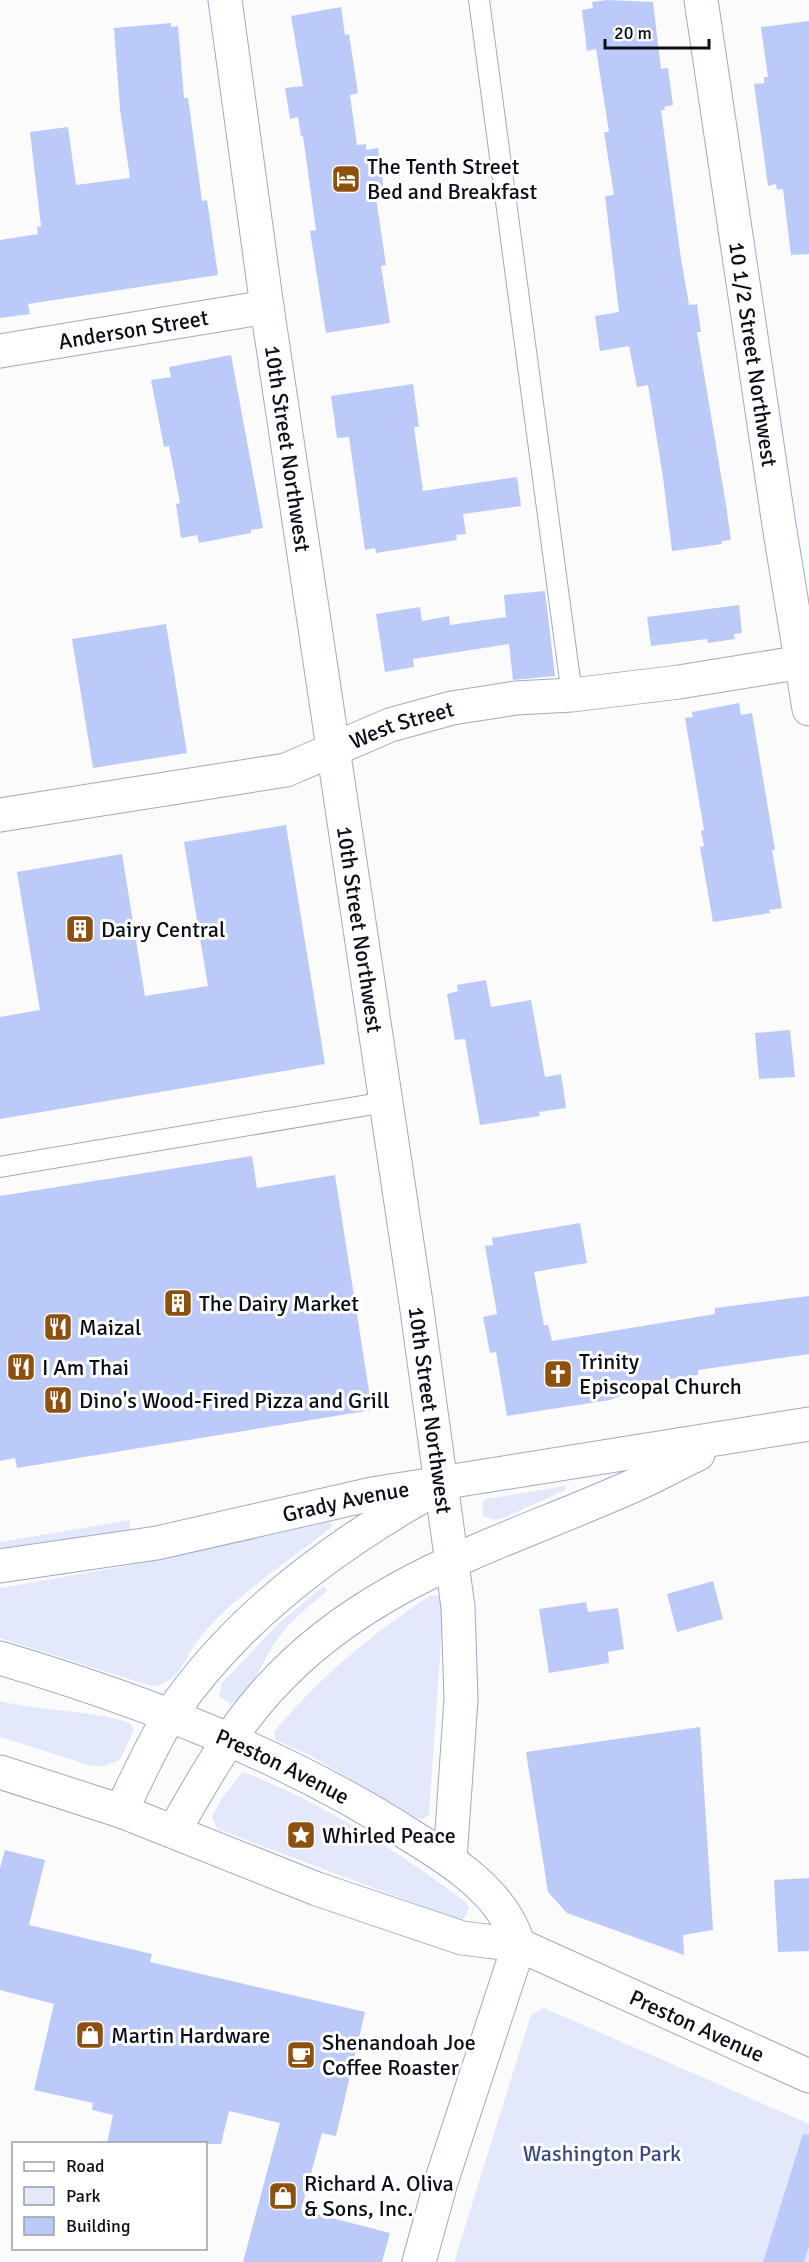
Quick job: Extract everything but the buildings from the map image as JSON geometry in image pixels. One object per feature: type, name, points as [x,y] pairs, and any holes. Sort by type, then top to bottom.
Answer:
[{"type":"main road","name":"10th Street Northwest","points":[[225,0],[267,307],[453,1559],[458,1607],[461,1699],[450,1860]]},
{"type":"main road","name":"10 1/2 Street Northwest","points":[[701,0],[805,662],[809,709]]},
{"type":"main road","name":"Anderson Street","points":[[0,351],[267,307]]},
{"type":"main road","name":"West Street","points":[[0,815],[286,770],[333,752],[390,725],[452,708],[516,698],[572,695],[679,682],[805,662]]},
{"type":"main road","name":"Grady Avenue","points":[[0,1566],[157,1543],[372,1494],[443,1485],[809,1424]]},
{"type":"main road","name":"Grady Avenue","points":[[174,1831],[227,1739],[268,1690],[323,1638],[363,1608],[453,1559],[629,1488],[729,1439]]},
{"type":"main road","points":[[120,1811],[171,1715],[200,1676],[275,1600],[346,1542],[443,1485]]},
{"type":"main road","name":"Preston Avenue","points":[[0,1658],[89,1685],[171,1715],[227,1739],[350,1800],[450,1860],[491,1898],[508,1920],[519,1945]]},
{"type":"main road","name":"Preston Avenue","points":[[0,1772],[120,1811],[316,1889],[462,1938],[519,1945],[809,2076]]},
{"type":"main road","points":[[419,2262],[441,2182],[519,1945]]},
{"type":"lane","points":[[479,0],[572,695]]},
{"type":"lane","points":[[0,1167],[386,1102]]},
{"type":"green space","points":[[565,1486],[566,1490],[503,1518],[494,1520],[483,1516],[482,1502],[486,1499]]},
{"type":"green space","points":[[130,1520],[130,1533],[0,1554],[0,1542]]},
{"type":"green space","points":[[330,1522],[333,1526],[228,1608],[198,1640],[174,1676],[160,1685],[151,1686],[0,1638],[0,1588],[143,1563]]},
{"type":"green space","points":[[324,1586],[327,1591],[279,1636],[256,1677],[239,1698],[231,1704],[219,1696],[222,1683],[279,1623]]},
{"type":"green space","points":[[436,1595],[441,1599],[443,1612],[429,1815],[424,1819],[417,1818],[311,1756],[276,1740],[274,1732],[309,1693],[367,1641],[430,1596]]},
{"type":"green space","points":[[0,1701],[114,1718],[130,1723],[134,1730],[120,1760],[104,1766],[92,1766],[0,1737]]},
{"type":"green space","points":[[243,1772],[330,1813],[385,1846],[464,1901],[469,1907],[464,1919],[459,1920],[217,1829],[212,1817],[222,1798]]},
{"type":"green space","name":"Washington Park","points":[[544,2008],[809,2124],[809,2262],[454,2262],[531,2015]]},
{"type":"place","name":"The Tenth Street Bed and Breakfast","points":[[346,179]]},
{"type":"place","name":"Dairy Central","points":[[80,929]]},
{"type":"place","name":"The Dairy Market","points":[[178,1303]]},
{"type":"place","name":"Maizal","points":[[58,1327]]},
{"type":"place","name":"I Am Thai","points":[[21,1367]]},
{"type":"place","name":"Trinity Episcopal Church","points":[[558,1374]]},
{"type":"place","name":"Dino's Wood-Fired Pizza and Grill","points":[[58,1400]]},
{"type":"place","name":"Whirled Peace","points":[[301,1835]]},
{"type":"place","name":"Martin Hardware","points":[[90,2035]]},
{"type":"place","name":"Shenandoah Joe Coffee Roaster","points":[[301,2055]]},
{"type":"place","name":"Richard A. Oliva & Sons, Inc.","points":[[283,2196]]}]
